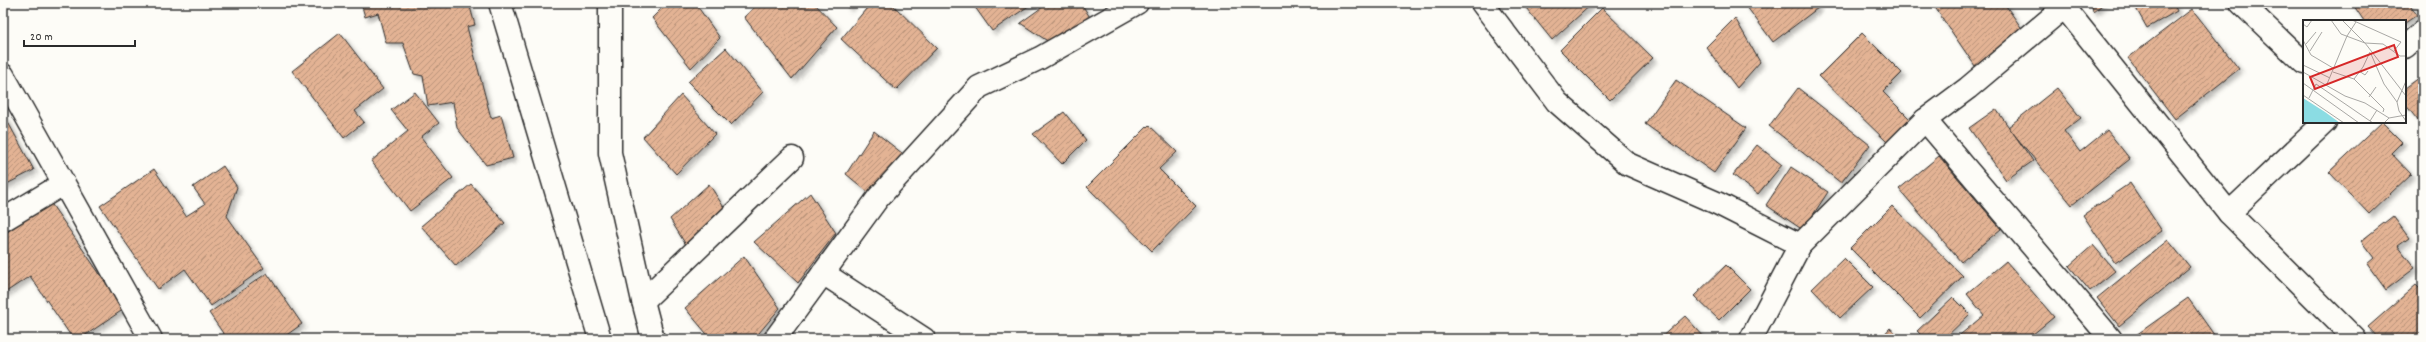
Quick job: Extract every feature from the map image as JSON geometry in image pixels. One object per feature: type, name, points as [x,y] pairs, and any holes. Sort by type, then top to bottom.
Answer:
[{"type":"street","points":[[500,3],[600,339]]},
{"type":"street","points":[[610,3],[610,153],[653,339]]},
{"type":"street","points":[[1482,3],[1557,102],[1628,164],[1719,204],[1800,245]]},
{"type":"street","points":[[2241,3],[2303,62]]},
{"type":"street","points":[[775,339],[878,198],[980,87],[1040,58],[1128,5]]},
{"type":"street","points":[[1751,339],[1800,245],[1925,120],[1968,88],[2062,6],[2229,214],[2355,339]]},
{"type":"street","points":[[2406,47],[2423,31]]},
{"type":"street","points":[[3,75],[151,339]]},
{"type":"street","points":[[1925,120],[2111,339]]},
{"type":"street","points":[[2229,214],[2324,123]]},
{"type":"street","points":[[643,301],[792,158]]},
{"type":"street","points":[[3,220],[63,184]]},
{"type":"street","points":[[823,273],[924,339]]},
{"type":"building","points":[[361,3],[469,3],[475,25],[467,27],[491,118],[501,115],[513,158],[486,165],[457,128],[453,102],[428,106],[423,76],[414,74],[403,43],[386,43],[378,13],[365,17]]},
{"type":"building","points":[[667,3],[695,3],[720,38],[691,68],[652,18]]},
{"type":"building","points":[[759,3],[814,3],[837,27],[792,79],[744,17]]},
{"type":"building","points":[[845,3],[854,3],[848,8]]},
{"type":"building","points":[[871,3],[891,3],[937,48],[896,90],[841,39]]},
{"type":"building","points":[[972,3],[1033,3],[992,31]]},
{"type":"building","points":[[1048,3],[1081,3],[1091,19],[1049,42],[1020,23]]},
{"type":"building","points":[[1522,3],[1593,3],[1552,40]]},
{"type":"building","points":[[1744,3],[1815,3],[1818,8],[1773,42]]},
{"type":"building","points":[[1938,3],[2004,3],[2025,33],[1975,66],[1934,6]]},
{"type":"building","points":[[2091,3],[2105,3],[2093,12]]},
{"type":"building","points":[[2133,3],[2173,3],[2177,11],[2147,28]]},
{"type":"building","points":[[2352,3],[2409,3],[2417,15],[2406,22],[2406,20],[2363,20]]},
{"type":"building","points":[[1602,8],[1653,58],[1610,100],[1560,50]]},
{"type":"building","points":[[2192,9],[2239,69],[2175,119],[2128,58]]},
{"type":"building","points":[[1735,18],[1760,62],[1737,88],[1706,47]]},
{"type":"building","points":[[340,33],[383,89],[355,111],[364,122],[344,138],[292,71]]},
{"type":"building","points":[[1862,33],[1902,73],[1883,92],[1910,119],[1887,142],[1819,76]]},
{"type":"building","points":[[726,48],[763,92],[731,125],[688,82]]},
{"type":"building","points":[[2423,75],[2423,127],[2406,105],[2406,87]]},
{"type":"building","points":[[1676,80],[1746,128],[1714,173],[1645,124]]},
{"type":"building","points":[[1798,88],[1870,145],[1841,183],[1769,126]]},
{"type":"building","points":[[2057,88],[2081,118],[2064,131],[2080,152],[2107,130],[2130,159],[2072,205],[2008,127]]},
{"type":"building","points":[[415,92],[439,123],[421,137],[453,178],[410,211],[371,161],[408,131],[391,110]]},
{"type":"building","points":[[681,95],[715,134],[676,174],[643,137]]},
{"type":"building","points":[[1996,109],[2033,161],[2006,180],[1969,128]]},
{"type":"building","points":[[1064,112],[1086,140],[1062,164],[1033,134]]},
{"type":"building","points":[[3,113],[34,170],[3,186]]},
{"type":"building","points":[[2381,123],[2383,123],[2402,142],[2391,153],[2411,174],[2369,214],[2329,172]]},
{"type":"building","points":[[1149,125],[1177,152],[1159,169],[1196,206],[1152,251],[1087,187]]},
{"type":"building","points":[[874,131],[907,157],[870,194],[846,174]]},
{"type":"building","points":[[1757,145],[1782,165],[1758,194],[1733,175]]},
{"type":"building","points":[[1939,156],[2001,229],[1961,262],[1899,189]]},
{"type":"building","points":[[223,166],[237,187],[227,216],[264,268],[211,306],[185,269],[158,289],[100,206],[154,169],[186,216],[205,204],[193,187]]},
{"type":"building","points":[[1791,167],[1828,192],[1803,230],[1766,205]]},
{"type":"building","points":[[2130,183],[2162,231],[2115,263],[2083,215]]},
{"type":"building","points":[[471,184],[505,223],[456,266],[421,226]]},
{"type":"building","points":[[709,184],[725,209],[686,245],[670,219]]},
{"type":"building","points":[[810,193],[836,233],[798,283],[754,242]]},
{"type":"building","points":[[50,202],[124,309],[80,339],[73,339],[30,276],[3,294],[3,235]]},
{"type":"building","points":[[1892,206],[1963,276],[1920,318],[1850,248]]},
{"type":"building","points":[[2393,216],[2409,238],[2398,246],[2415,268],[2386,290],[2367,264],[2374,258],[2361,241]]},
{"type":"building","points":[[2168,240],[2190,267],[2119,326],[2097,298]]},
{"type":"building","points":[[2093,245],[2115,271],[2090,291],[2069,266]]},
{"type":"building","points":[[744,256],[780,308],[754,339],[711,339],[685,308]]},
{"type":"building","points":[[1844,258],[1873,287],[1840,318],[1812,289]]},
{"type":"building","points":[[2006,261],[2054,317],[2027,339],[1955,339],[1984,315],[1967,294]]},
{"type":"building","points":[[1726,265],[1750,289],[1719,320],[1694,296]]},
{"type":"building","points":[[267,273],[302,324],[281,339],[227,339],[209,313]]},
{"type":"building","points":[[2416,285],[2423,292],[2423,339],[2379,339],[2368,327]]},
{"type":"building","points":[[1953,297],[1970,314],[1944,339],[1925,339],[1917,331]]},
{"type":"building","points":[[2188,298],[2217,339],[2139,339],[2136,335]]},
{"type":"building","points":[[1685,316],[1706,339],[1659,339]]},
{"type":"building","points":[[1890,328],[1903,339],[1880,339]]}]
